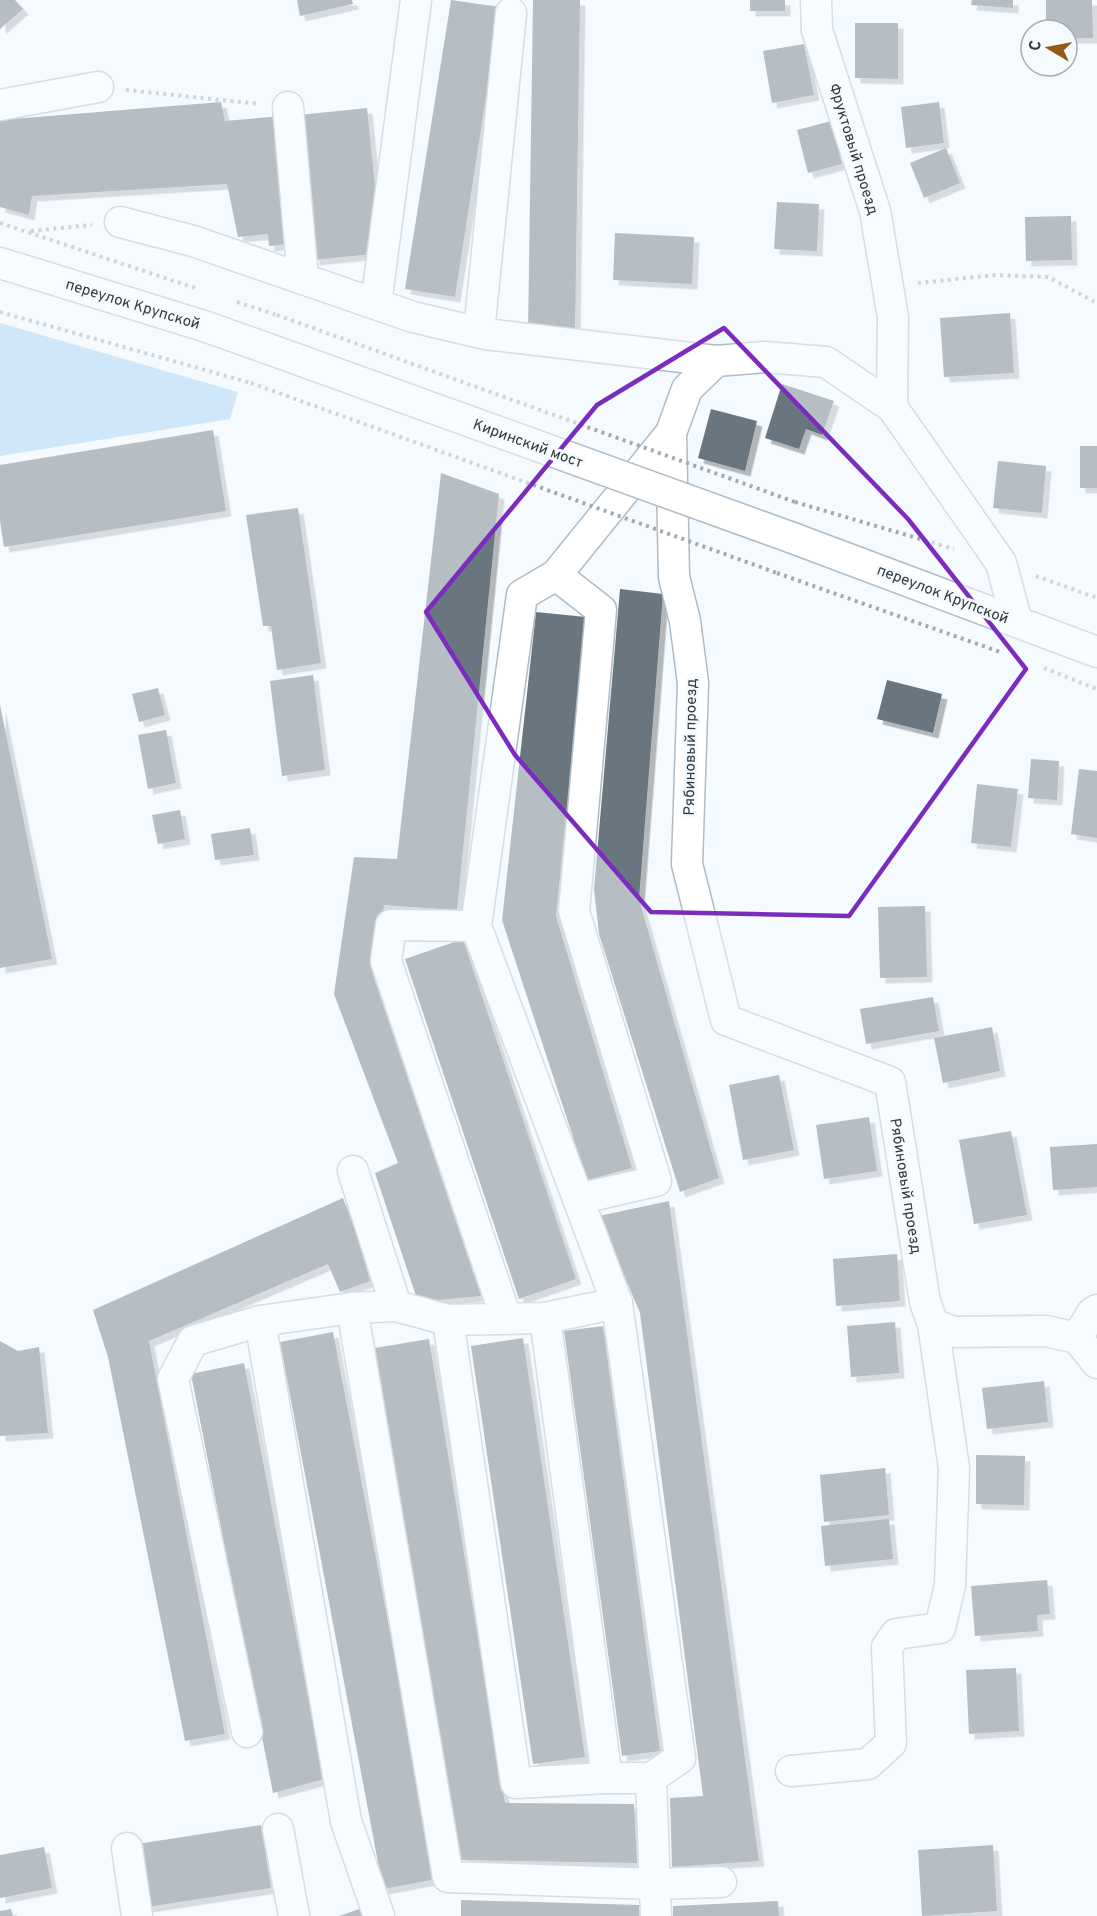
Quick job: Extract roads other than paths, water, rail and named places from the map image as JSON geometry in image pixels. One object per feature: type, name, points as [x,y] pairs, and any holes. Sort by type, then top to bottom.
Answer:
[{"type":"street","points":[[376,304],[416,0]]},
{"type":"street","name":"Фруктовый проезд","points":[[816,0],[816,30],[875,211],[893,317],[892,407]]},
{"type":"street","points":[[479,332],[511,13]]},
{"type":"street","points":[[0,105],[98,87]]},
{"type":"street","points":[[288,107],[303,279]]},
{"type":"street","points":[[120,222],[193,241],[413,316],[479,332],[716,361],[765,357],[826,362],[892,407],[1001,564],[1017,622]]},
{"type":"street","name":"переулок Крупской","points":[[0,263],[204,326],[266,348]]},
{"type":"street","name":"Киринский мост","points":[[266,348],[790,537]]},
{"type":"street","name":"Рябиновый проезд","points":[[716,361],[687,389],[671,433],[674,577],[686,621],[693,683],[687,864],[726,1020],[890,1082],[925,1302],[933,1324]]},
{"type":"street","points":[[448,1320],[516,1783],[651,1778],[680,1758],[617,1303],[477,926],[522,595],[556,574],[671,433]]},
{"type":"street","name":"переулок Крупской","points":[[790,537],[1097,652]]},
{"type":"street","points":[[556,574],[601,610],[574,911],[656,1181],[578,1200]]},
{"type":"street","points":[[477,926],[391,925],[386,961],[506,1318]]},
{"type":"street","points":[[353,1171],[396,1306]]},
{"type":"street","points":[[247,1732],[173,1378],[193,1341],[260,1321],[352,1308],[396,1306],[448,1320],[545,1318],[617,1303]]},
{"type":"street","points":[[352,1308],[448,1877],[655,1884],[721,1882]]},
{"type":"street","points":[[1077,1338],[1092,1313],[1097,1310]]},
{"type":"street","points":[[545,1318],[607,1778]]},
{"type":"street","points":[[260,1321],[346,1821],[379,1916]]},
{"type":"street","points":[[933,1324],[953,1332],[1046,1331],[1077,1338],[1097,1363]]},
{"type":"street","points":[[791,1771],[868,1764],[891,1743],[887,1647],[896,1634],[940,1628],[950,1585],[954,1468],[933,1324]]},
{"type":"street","points":[[651,1778],[656,1916]]},
{"type":"street","points":[[278,1829],[293,1916]]},
{"type":"street","points":[[127,1848],[136,1916]]}]
